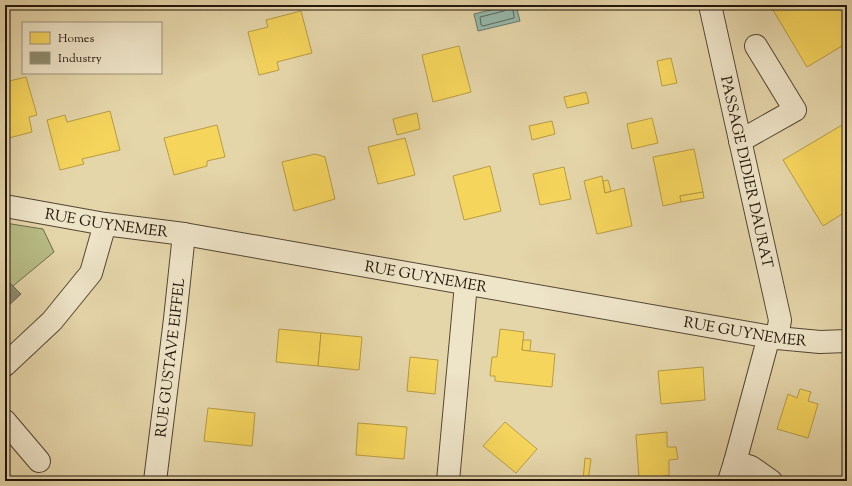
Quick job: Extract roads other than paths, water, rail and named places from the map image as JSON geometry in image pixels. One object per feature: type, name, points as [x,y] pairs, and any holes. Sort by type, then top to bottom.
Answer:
[{"type":"street","name":"PASSAGE DIDIER DAURAT","points":[[710,5],[780,320],[773,337],[732,471]]},
{"type":"street","points":[[740,141],[795,110],[756,46]]},
{"type":"street","name":"RUE GUYNEMER","points":[[5,206],[105,224],[184,234],[773,337],[820,342],[847,341]]},
{"type":"street","points":[[5,365],[52,321],[91,273],[105,224]]},
{"type":"street","name":"RUE GUSTAVE EIFFEL","points":[[155,481],[184,234]]},
{"type":"street","points":[[448,481],[466,284]]},
{"type":"street","points":[[5,421],[39,461]]},
{"type":"street","points":[[732,471],[751,467],[771,481]]},
{"type":"water","points":[[516,5],[520,21],[478,31],[474,14]]}]
